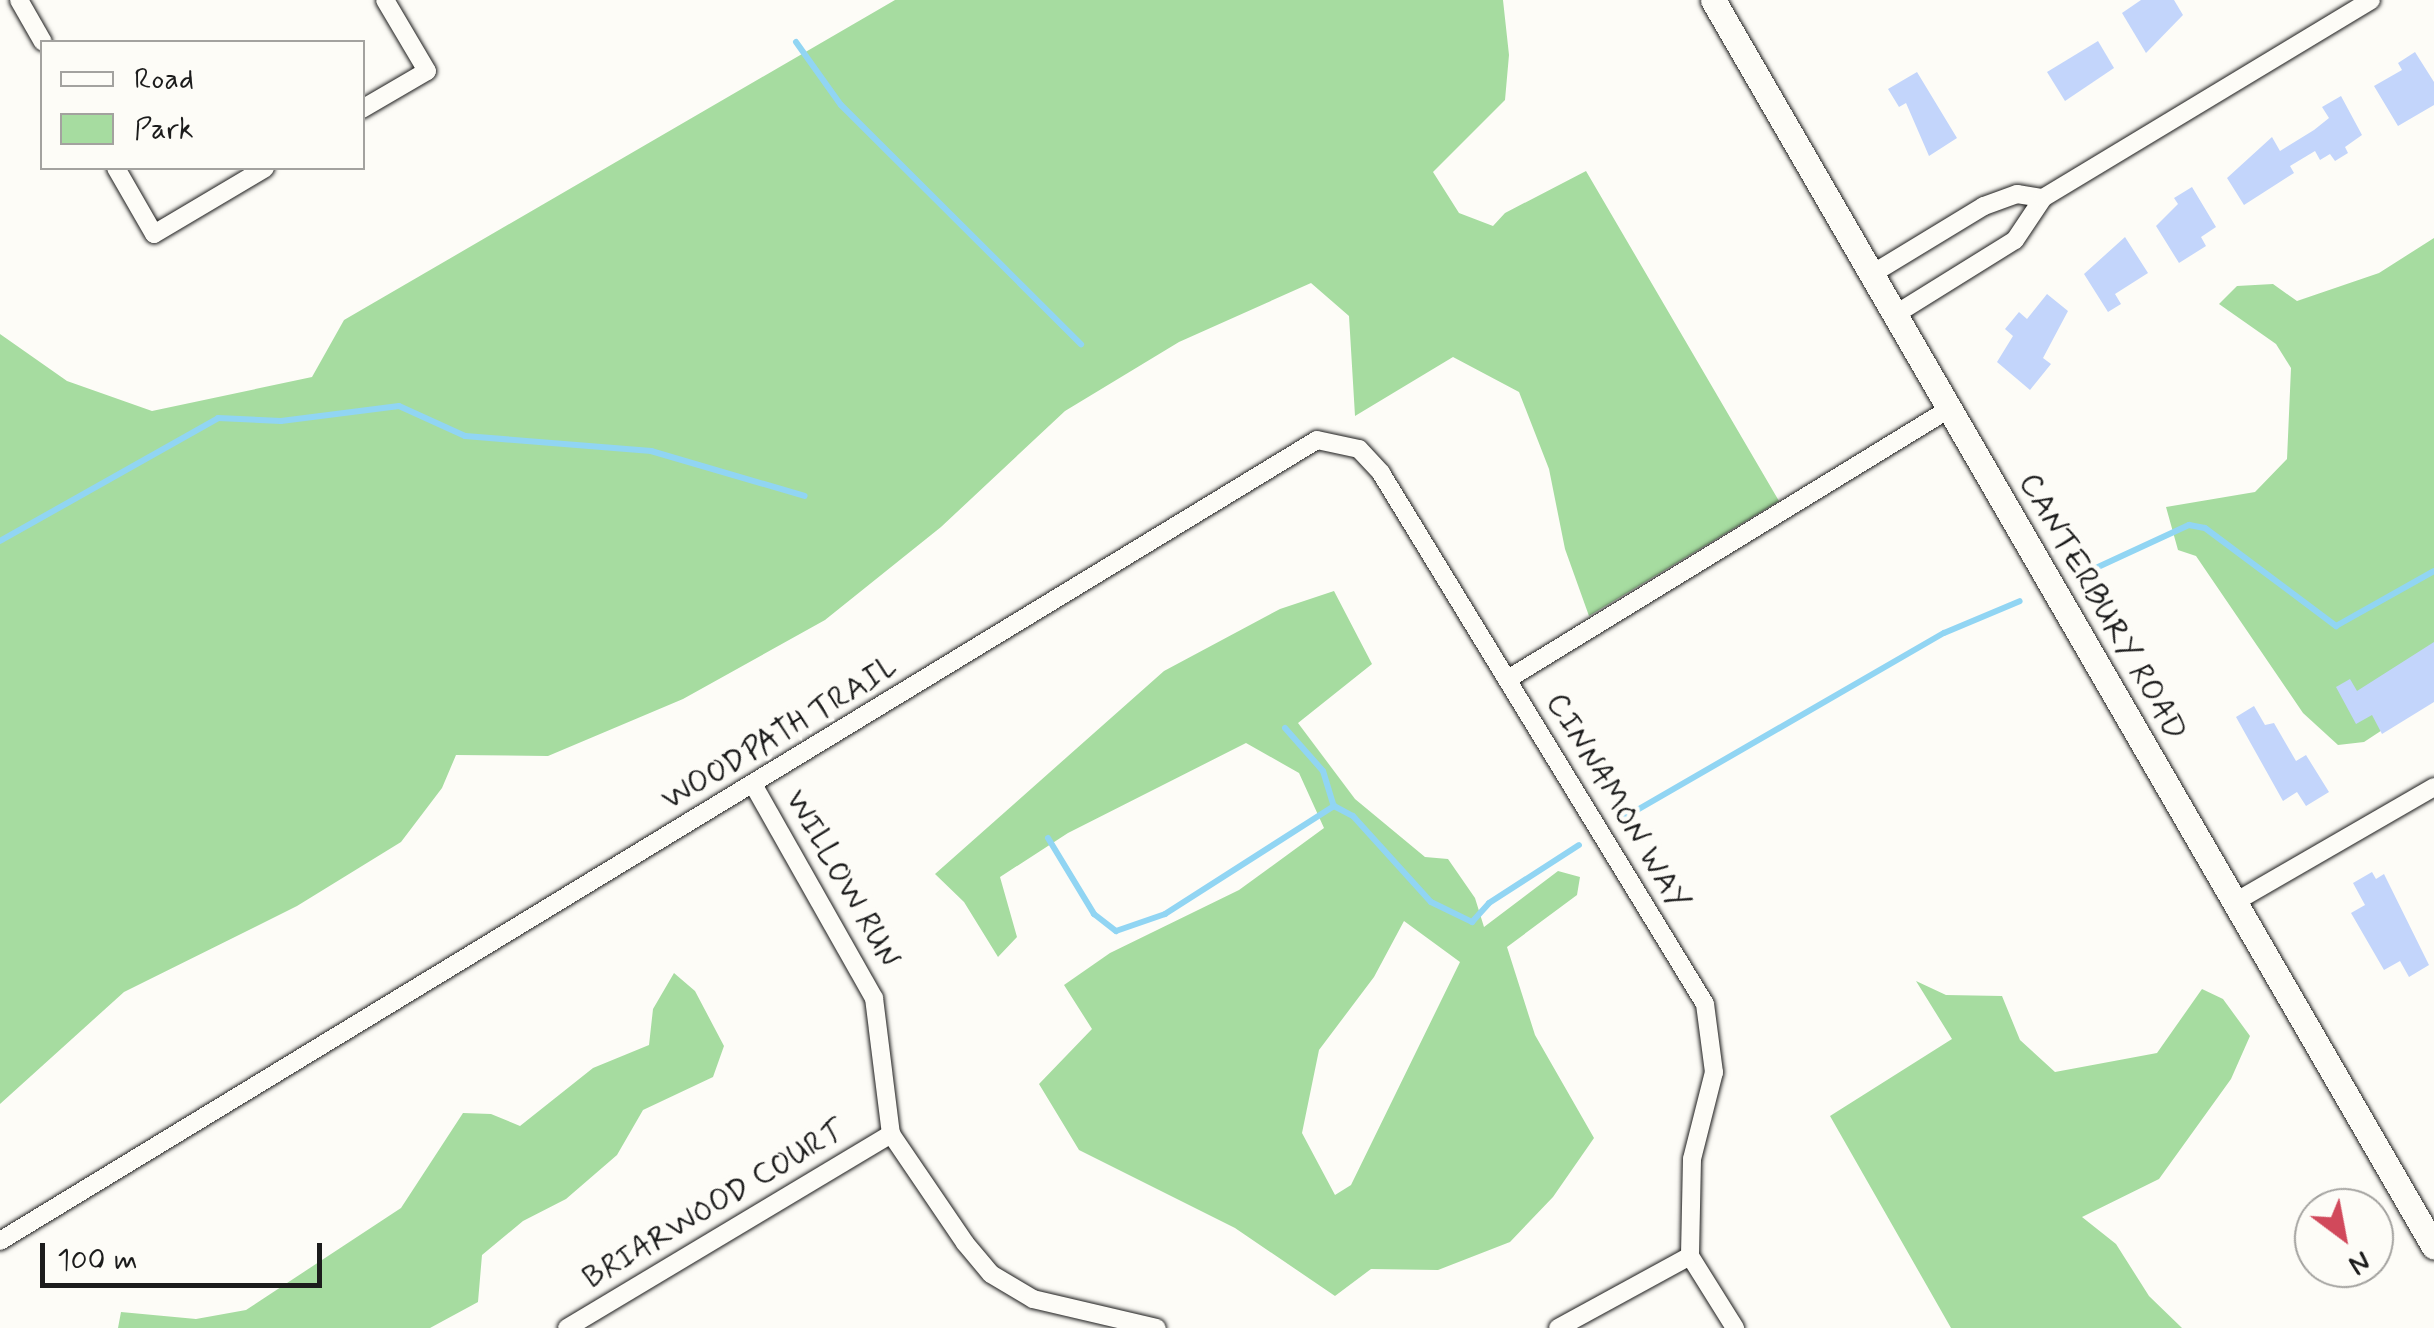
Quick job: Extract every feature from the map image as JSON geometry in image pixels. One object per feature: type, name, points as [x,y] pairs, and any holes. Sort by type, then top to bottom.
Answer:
[{"type":"street","points":[[19,0],[43,40]]},
{"type":"street","points":[[365,108],[427,71],[386,0]]},
{"type":"street","name":"CANTERBURY ROAD","points":[[1713,0],[2434,1247]]},
{"type":"street","points":[[1896,314],[2015,240],[2043,198],[2372,0]]},
{"type":"street","points":[[117,170],[154,234],[263,170]]},
{"type":"street","points":[[1872,274],[1984,206],[2017,194],[2043,198]]},
{"type":"street","name":"CINNAMON WAY","points":[[1690,1256],[1692,1159],[1714,1072],[1705,1004],[1508,679],[1949,410]]},
{"type":"street","name":"WOODPATH TRAIL","points":[[0,1241],[1318,440],[1360,449],[1381,473],[1508,679]]},
{"type":"street","name":"WILLOW RUN","points":[[754,786],[874,998],[891,1134],[991,1274],[1033,1300],[1157,1328]]},
{"type":"street","points":[[2235,902],[2434,787]]},
{"type":"street","name":"BRIARWOOD COURT","points":[[567,1328],[891,1134]]},
{"type":"street","points":[[1558,1328],[1690,1256],[1734,1328]]},
{"type":"green space","points":[[895,0],[1503,0],[1509,55],[1505,100],[1433,172],[1459,213],[1493,226],[1505,213],[1586,171],[1779,501],[1589,616],[1565,549],[1549,469],[1519,392],[1453,357],[1355,416],[1349,316],[1311,283],[1179,342],[1065,411],[941,527],[825,620],[683,699],[548,756],[456,755],[442,788],[401,842],[297,906],[124,992],[0,1104],[0,334],[67,381],[152,411],[312,377],[344,320]]},
{"type":"green space","points":[[2434,238],[2434,696],[2364,742],[2338,745],[2303,713],[2196,556],[2178,550],[2166,507],[2255,492],[2287,459],[2291,368],[2276,344],[2219,304],[2237,286],[2273,284],[2297,301],[2379,273]]},
{"type":"green space","points":[[1334,591],[1372,664],[1298,723],[1355,799],[1425,857],[1448,859],[1475,898],[1484,927],[1558,871],[1580,877],[1577,895],[1507,947],[1535,1035],[1594,1138],[1553,1197],[1510,1242],[1438,1270],[1371,1269],[1335,1296],[1235,1228],[1079,1150],[1039,1084],[1092,1029],[1064,985],[1110,953],[1239,890],[1324,828],[1299,773],[1246,743],[1068,833],[1000,877],[1017,937],[998,957],[964,902],[935,874],[1164,671],[1280,609]],"holes":[[[1404,921],[1460,962],[1351,1185],[1335,1195],[1302,1133],[1319,1050],[1374,977]]]},
{"type":"green space","points":[[674,973],[695,991],[724,1046],[713,1077],[643,1110],[617,1155],[566,1199],[523,1221],[482,1255],[478,1302],[430,1328],[118,1328],[121,1312],[196,1319],[246,1310],[401,1208],[463,1113],[491,1114],[520,1126],[593,1068],[649,1045],[653,1009]]},
{"type":"green space","points":[[1916,981],[1946,995],[2002,996],[2020,1040],[2055,1072],[2157,1053],[2202,989],[2223,999],[2250,1036],[2231,1079],[2159,1179],[2082,1217],[2116,1244],[2149,1296],[2182,1328],[1951,1328],[1830,1116],[1952,1039]]},
{"type":"building","points":[[2141,0],[2174,0],[2183,15],[2146,53],[2122,13]]},
{"type":"building","points":[[2098,41],[2114,68],[2065,101],[2047,72]]},
{"type":"building","points":[[2415,52],[2434,82],[2434,105],[2398,126],[2374,86],[2402,70],[2398,63]]},
{"type":"building","points":[[1917,72],[1957,138],[1929,156],[1906,103],[1899,107],[1888,89]]},
{"type":"building","points":[[2341,96],[2362,135],[2345,147],[2348,153],[2335,161],[2330,154],[2320,160],[2315,151],[2290,166],[2294,173],[2244,205],[2227,178],[2272,137],[2280,151],[2314,130],[2329,118],[2322,107]]},
{"type":"building","points":[[2192,187],[2216,227],[2201,237],[2206,246],[2179,263],[2156,226],[2178,204],[2174,198]]},
{"type":"building","points":[[2125,237],[2148,273],[2115,294],[2121,304],[2108,312],[2084,274]]},
{"type":"building","points":[[2047,294],[2068,311],[2043,358],[2051,364],[2030,390],[1997,362],[2013,336],[2005,329],[2019,312],[2027,319]]},
{"type":"building","points":[[2434,642],[2434,702],[2382,734],[2372,715],[2356,724],[2336,687],[2350,679],[2357,691]]},
{"type":"building","points":[[2254,706],[2265,725],[2274,723],[2296,761],[2306,755],[2329,792],[2306,806],[2297,792],[2283,801],[2236,717]]},
{"type":"building","points":[[2372,872],[2376,879],[2384,874],[2429,965],[2409,977],[2400,961],[2384,970],[2351,913],[2365,905],[2353,883]]},
{"type":"waterway","points":[[796,42],[841,105],[1081,344]]},
{"type":"waterway","points":[[0,541],[218,418],[281,421],[399,406],[465,436],[651,451],[805,496]]},
{"type":"waterway","points":[[2085,573],[2189,525],[2205,528],[2336,626],[2434,571]]},
{"type":"waterway","points":[[1625,817],[1944,633],[2020,601]]},
{"type":"waterway","points":[[1285,728],[1323,771],[1334,806]]},
{"type":"waterway","points":[[1048,838],[1094,914],[1116,931],[1165,914],[1334,806],[1353,816],[1431,902],[1472,922],[1489,903],[1579,845]]}]
